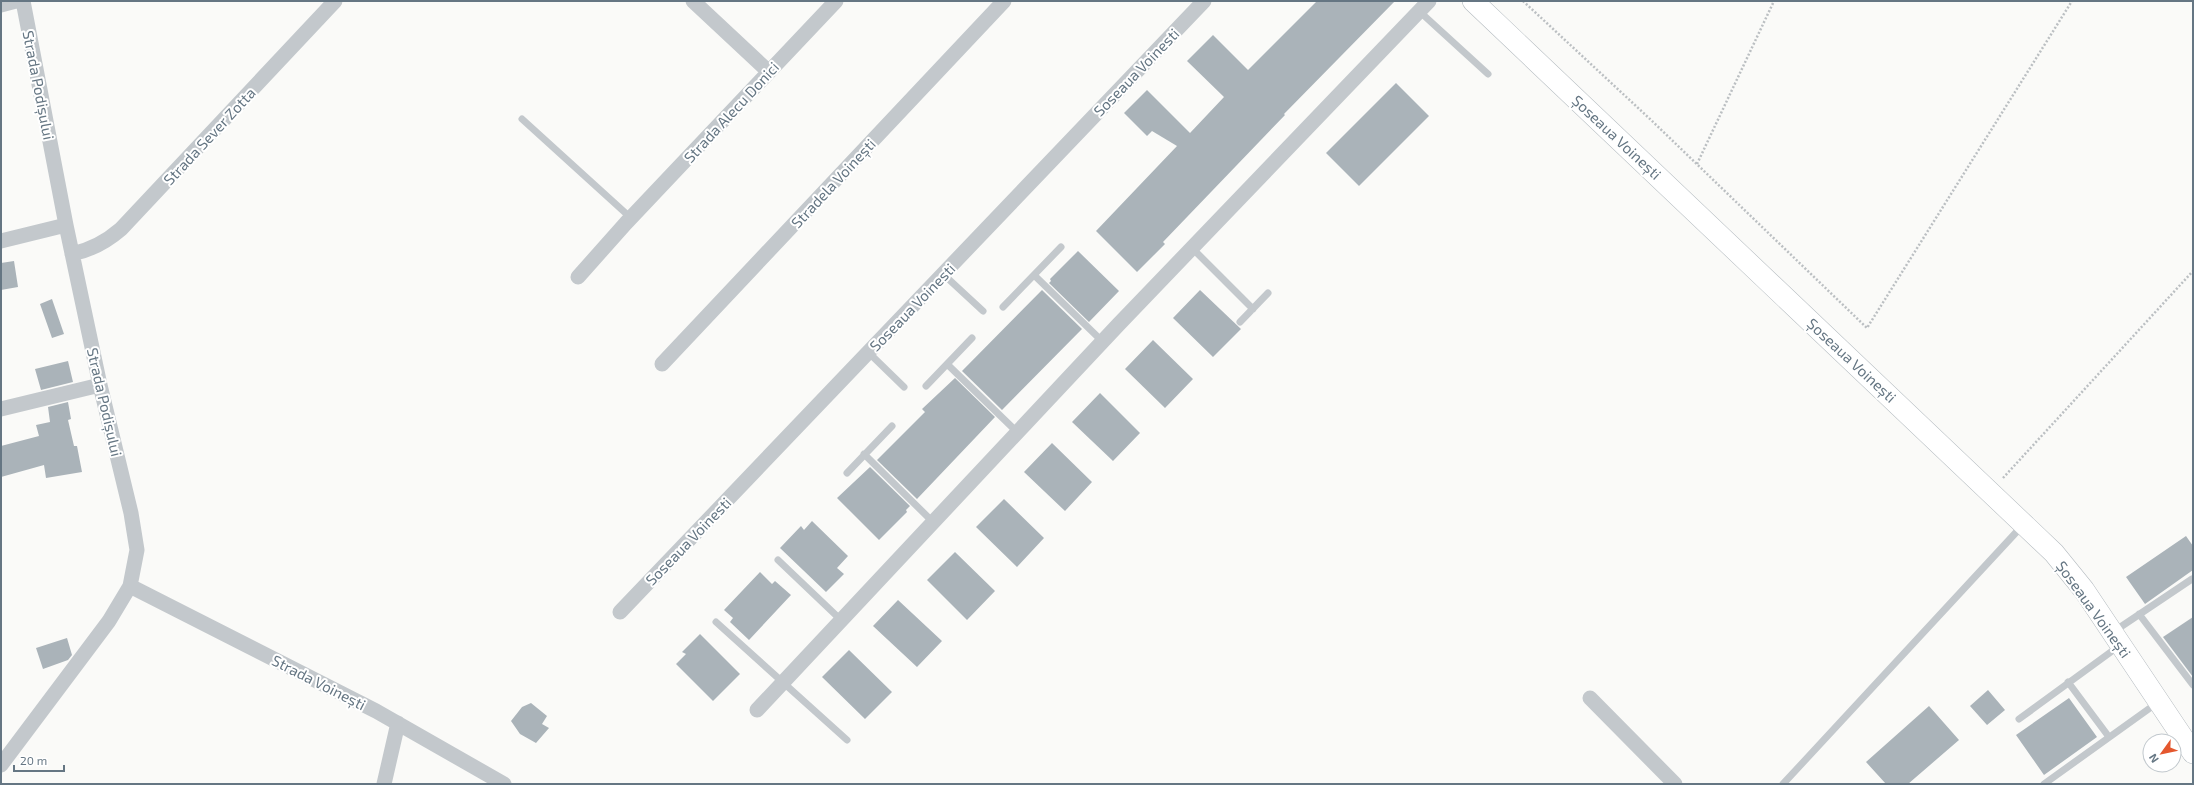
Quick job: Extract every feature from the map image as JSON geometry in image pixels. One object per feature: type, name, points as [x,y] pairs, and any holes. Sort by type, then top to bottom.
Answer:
[{"type":"main road","name":"Șoseaua Voinești","points":[[1473,1],[2024,524],[2068,570],[2117,638],[2193,753]]},
{"type":"street","points":[[1,5],[16,1]]},
{"type":"street","name":"Strada Podișului","points":[[1,765],[109,621],[130,586],[137,550],[131,513],[100,385],[72,254],[23,1]]},
{"type":"street","name":"Strada Sever Zotta","points":[[72,254],[84,252],[108,241],[121,229],[335,1]]},
{"type":"street","points":[[693,1],[769,72]]},
{"type":"street","name":"Strada Alecu Donici","points":[[578,277],[628,220],[836,1]]},
{"type":"street","name":"Stradela Voinești","points":[[662,364],[1004,1]]},
{"type":"street","name":"Soseaua Voinesti","points":[[620,612],[1204,1]]},
{"type":"street","points":[[757,710],[1102,341],[1424,6]]},
{"type":"street","points":[[1,241],[66,225]]},
{"type":"street","points":[[1,409],[100,385]]},
{"type":"street","name":"Strada Voinești","points":[[130,586],[398,723],[504,784]]},
{"type":"street","points":[[1590,698],[1675,784]]},
{"type":"street","points":[[384,784],[398,723]]},
{"type":"lane","points":[[1424,6],[1488,74]]},
{"type":"lane","points":[[522,119],[628,220]]},
{"type":"lane","points":[[1004,307],[1061,247]]},
{"type":"lane","points":[[1192,248],[1253,309]]},
{"type":"lane","points":[[943,274],[983,311]]},
{"type":"lane","points":[[1034,276],[1102,341]]},
{"type":"lane","points":[[1240,322],[1268,293]]},
{"type":"lane","points":[[926,386],[972,338]]},
{"type":"lane","points":[[868,352],[904,387]]},
{"type":"lane","points":[[947,364],[1017,432]]},
{"type":"lane","points":[[847,473],[892,426]]},
{"type":"lane","points":[[864,454],[933,522]]},
{"type":"lane","points":[[1783,784],[2024,524]]},
{"type":"lane","points":[[778,560],[841,620]]},
{"type":"lane","points":[[2018,719],[2068,682],[2117,638],[2139,614],[2192,579]]},
{"type":"lane","points":[[2139,614],[2193,686]]},
{"type":"lane","points":[[716,622],[847,740]]},
{"type":"lane","points":[[2068,682],[2109,738]]},
{"type":"lane","points":[[2044,784],[2159,702]]},
{"type":"path","points":[[1523,1],[1697,164],[1867,328],[2072,1]]},
{"type":"path","points":[[1697,164],[1774,1]]},
{"type":"path","points":[[1991,492],[2193,271]]},
{"type":"building","points":[[1317,1],[1395,1],[1284,114],[1285,115],[1163,242],[1165,244],[1137,272],[1096,231],[1177,146],[1152,131],[1147,136],[1124,113],[1147,90],[1190,133],[1224,97],[1187,61],[1213,35],[1248,70]]},
{"type":"building","points":[[1396,83],[1429,116],[1359,186],[1326,153]]},
{"type":"building","points":[[1078,251],[1119,291],[1089,322],[1049,283],[1051,281],[1050,279]]},
{"type":"building","points":[[14,261],[18,287],[1,290],[1,263]]},
{"type":"building","points":[[1042,290],[1082,329],[1002,410],[962,371]]},
{"type":"building","points":[[1200,290],[1241,329],[1213,357],[1173,318]]},
{"type":"building","points":[[52,299],[64,334],[52,338],[40,304]]},
{"type":"building","points":[[1153,340],[1193,379],[1165,408],[1125,369]]},
{"type":"building","points":[[68,361],[73,382],[41,390],[35,369]]},
{"type":"building","points":[[955,378],[995,417],[917,499],[877,460],[925,412],[922,409]]},
{"type":"building","points":[[1100,393],[1140,433],[1113,461],[1072,422]]},
{"type":"building","points":[[68,402],[71,419],[68,420],[74,446],[77,446],[82,472],[46,478],[44,465],[1,477],[1,446],[39,436],[36,425],[50,422],[48,407]]},
{"type":"building","points":[[1052,443],[1092,482],[1065,511],[1024,472]]},
{"type":"building","points":[[870,467],[910,506],[906,510],[907,512],[879,540],[837,498]]},
{"type":"building","points":[[1004,499],[1044,538],[1017,567],[976,527]]},
{"type":"building","points":[[812,521],[848,556],[837,568],[844,574],[826,592],[780,548],[801,526],[804,530]]},
{"type":"building","points":[[2186,536],[2193,546],[2193,570],[2145,604],[2126,577]]},
{"type":"building","points":[[955,552],[995,591],[967,620],[927,580]]},
{"type":"building","points":[[760,572],[772,584],[775,581],[791,595],[749,640],[730,622],[733,618],[724,610]]},
{"type":"building","points":[[898,600],[942,641],[917,667],[873,626]]},
{"type":"building","points":[[2193,617],[2193,677],[2163,637]]},
{"type":"building","points":[[700,634],[740,674],[713,701],[676,664],[686,654],[682,652]]},
{"type":"building","points":[[67,638],[72,655],[68,660],[43,669],[36,648]]},
{"type":"building","points":[[849,650],[892,692],[865,719],[822,677]]},
{"type":"building","points":[[1988,690],[2005,710],[1987,725],[1970,706]]},
{"type":"building","points":[[2069,698],[2097,737],[2044,775],[2016,735]]},
{"type":"building","points":[[531,703],[547,716],[542,724],[549,728],[536,743],[520,734],[511,721],[522,707]]},
{"type":"building","points":[[1929,706],[1959,740],[1908,784],[1886,784],[1866,762]]}]
